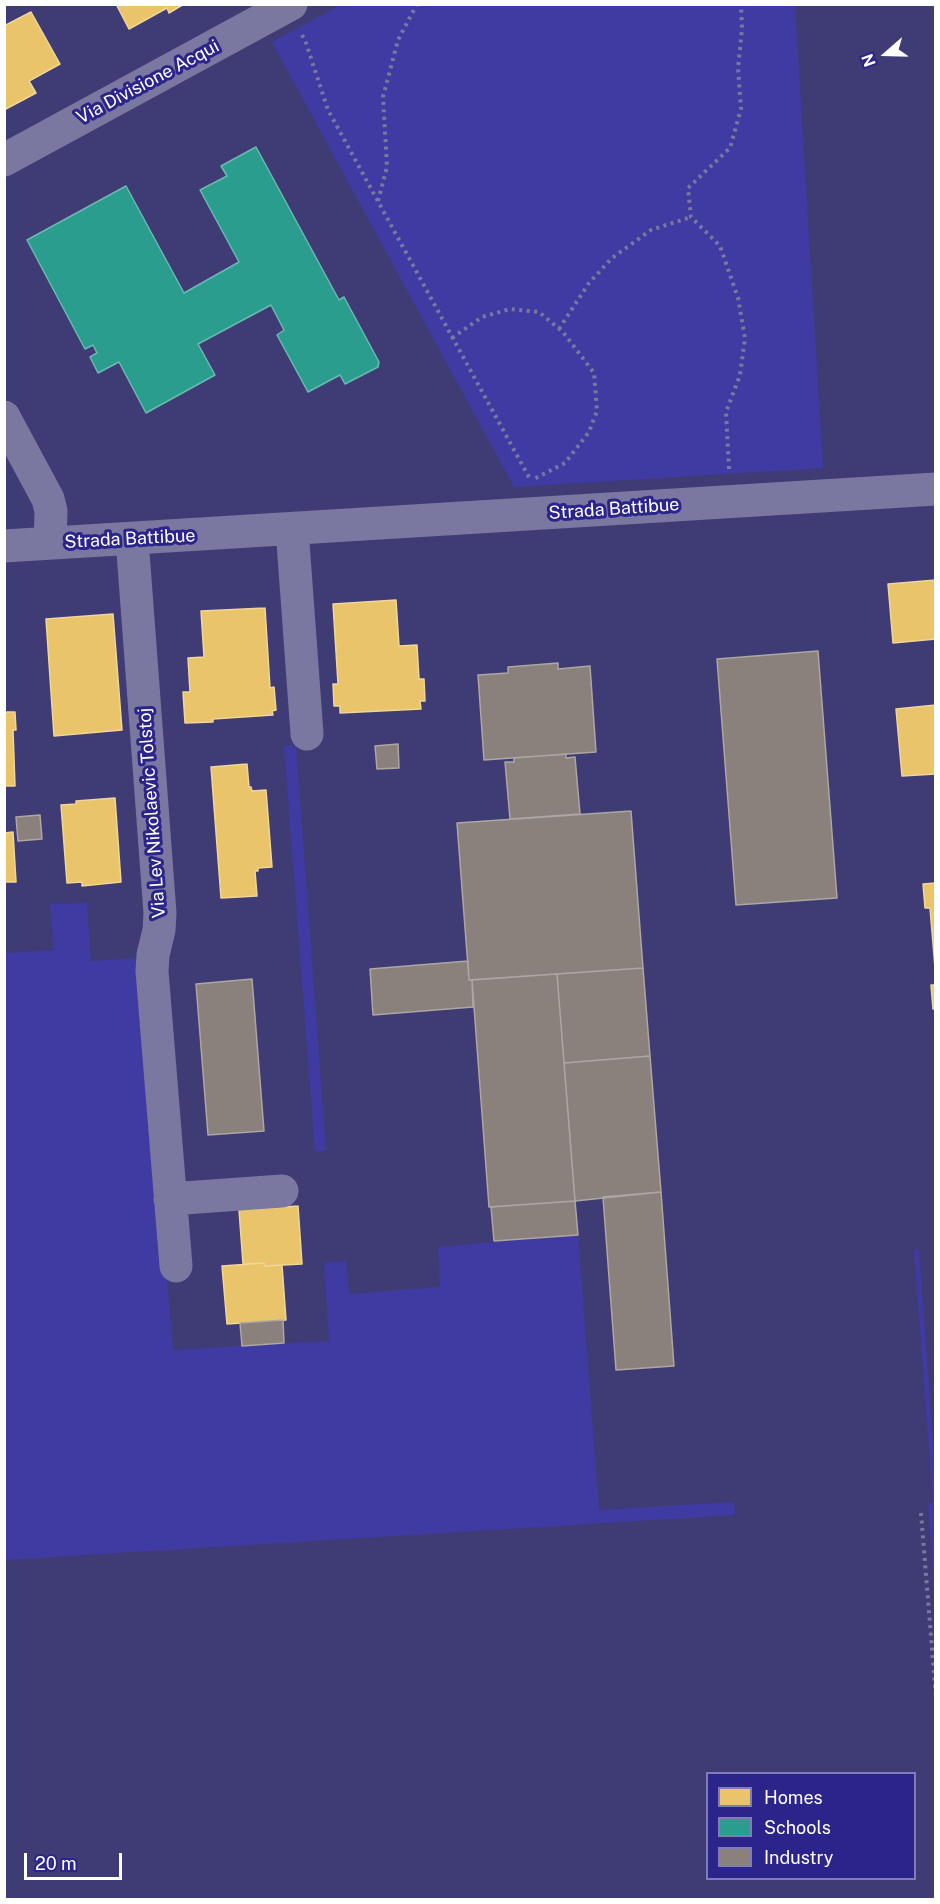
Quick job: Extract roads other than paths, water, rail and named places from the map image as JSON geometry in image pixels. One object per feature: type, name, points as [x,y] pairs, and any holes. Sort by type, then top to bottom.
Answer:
[{"type":"street","name":"Via Divisione Acqui","points":[[4,160],[289,6]]},
{"type":"street","points":[[4,417],[45,491],[51,512],[50,543]]},
{"type":"street","name":"Strada Battibue","points":[[4,546],[936,489]]},
{"type":"street","points":[[292,529],[307,734]]},
{"type":"street","name":"Via Lev Nikolaevic Tolstoj","points":[[132,538],[160,913],[152,962],[176,1266]]},
{"type":"street","points":[[170,1199],[282,1191]]}]
